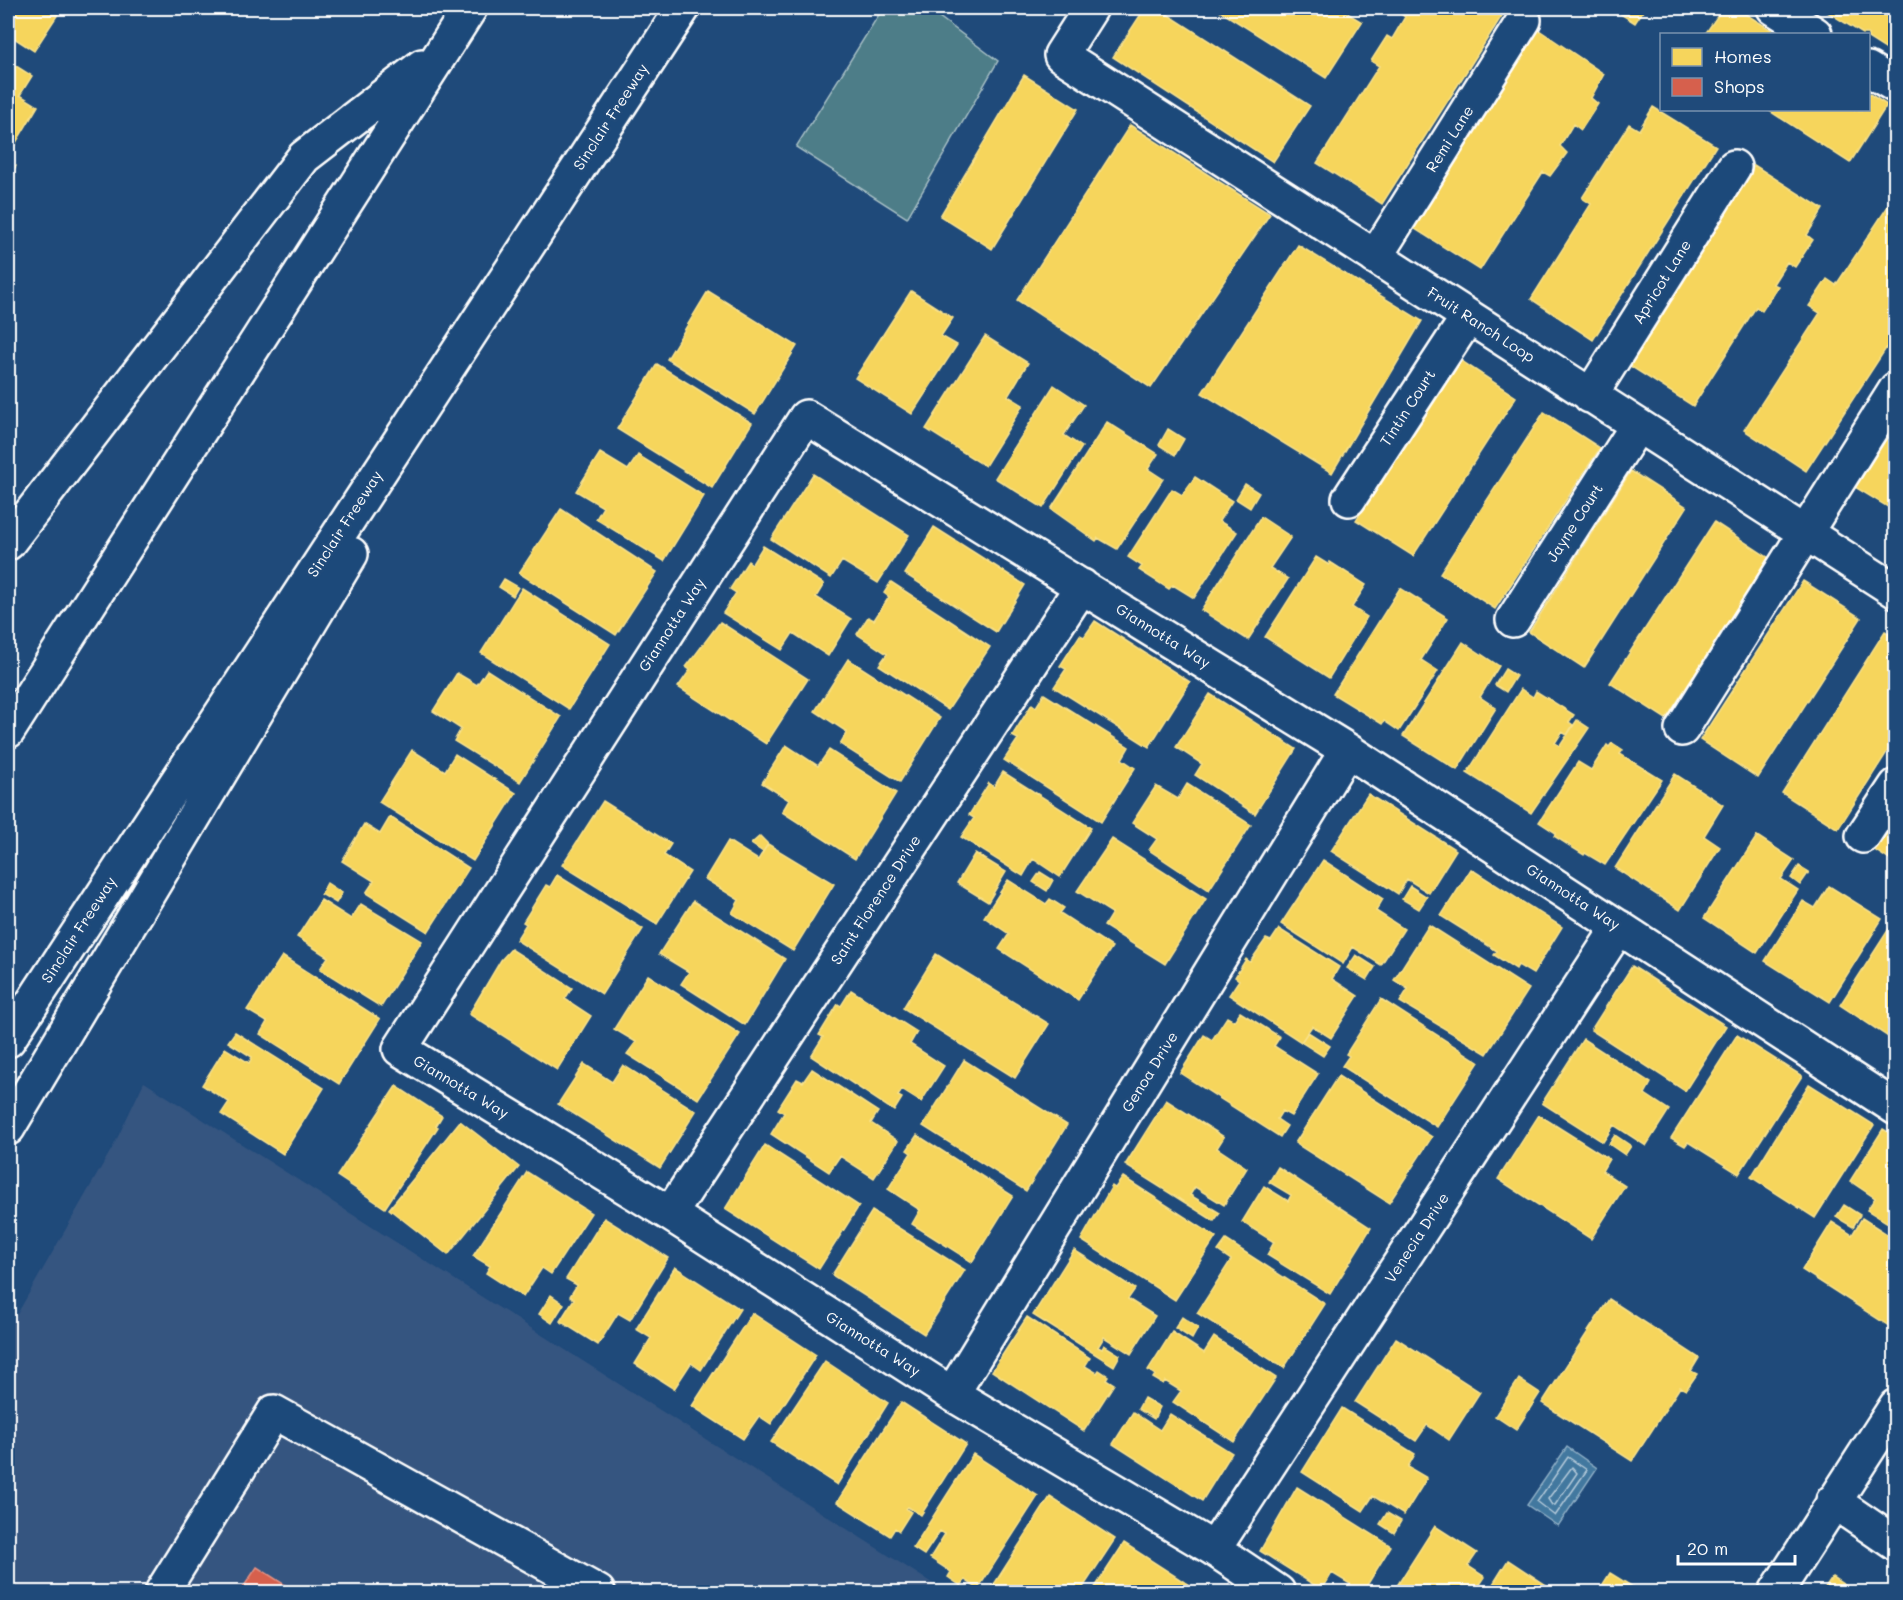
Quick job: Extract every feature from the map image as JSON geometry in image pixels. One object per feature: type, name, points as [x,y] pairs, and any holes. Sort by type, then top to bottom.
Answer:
[{"type":"main road","points":[[8,731],[470,8]]},
{"type":"main road","name":"Sinclair Freeway","points":[[8,1040],[683,8]]},
{"type":"main road","name":"Fruit Ranch Loop","points":[[1091,8],[1061,55],[1896,591]]},
{"type":"main road","points":[[1774,8],[1813,33]]},
{"type":"main road","name":"Remi Lane","points":[[1375,257],[1524,20]]},
{"type":"main road","points":[[8,543],[304,157],[440,52]]},
{"type":"main road","points":[[1870,70],[1896,86]]},
{"type":"main road","points":[[8,1128],[621,102]]},
{"type":"main road","name":"Apricot Lane","points":[[1590,396],[1734,167]]},
{"type":"main road","name":"Tintin Court","points":[[1349,499],[1468,317]]},
{"type":"main road","points":[[1682,729],[1896,389]]},
{"type":"main road","name":"Giannotta Way","points":[[1278,1593],[1214,1549],[952,1394],[670,1215],[400,1049],[806,417],[1347,750],[1896,1108]]},
{"type":"main road","name":"Jayne Court","points":[[1513,620],[1637,426]]},
{"type":"main road","name":"Saint Florence Drive","points":[[670,1215],[1082,586]]},
{"type":"main road","name":"Genoa Drive","points":[[952,1394],[1347,750]]},
{"type":"main road","points":[[1863,836],[1896,786]]},
{"type":"main road","name":"Venecia Drive","points":[[1214,1549],[1619,927]]},
{"type":"main road","points":[[1776,1593],[1896,1406]]},
{"type":"main road","points":[[162,1593],[274,1412],[598,1593]]},
{"type":"main road","points":[[1833,1502],[1896,1544]]},
{"type":"shaded area","points":[[144,1082],[946,1592],[8,1592],[8,1330],[114,1145]]},
{"type":"green space","points":[[883,8],[927,8],[998,61],[907,218],[796,147]]},
{"type":"water","points":[[1567,1447],[1597,1468],[1558,1526],[1527,1505]]},
{"type":"building: Homes","points":[[8,8],[62,8],[34,51],[8,34]]},
{"type":"building: Homes","points":[[1145,8],[1158,8],[1310,106],[1273,162],[1113,57]]},
{"type":"building: Homes","points":[[1215,8],[1339,8],[1362,22],[1326,78]]},
{"type":"building: Homes","points":[[1405,8],[1500,8],[1505,11],[1382,204],[1317,163],[1379,66],[1371,61],[1387,36],[1392,39],[1405,17],[1401,14]]},
{"type":"building: Homes","points":[[1611,8],[1645,8],[1635,23]]},
{"type":"building: Homes","points":[[1723,8],[1736,8],[1776,33],[1706,33]]},
{"type":"building: Homes","points":[[1821,8],[1896,8],[1896,56],[1870,39],[1870,33],[1861,33]]},
{"type":"building: Homes","points":[[1539,30],[1604,74],[1591,98],[1598,104],[1581,130],[1573,124],[1560,146],[1567,153],[1550,176],[1543,172],[1480,270],[1412,227]]},
{"type":"building: Homes","points":[[8,61],[32,76],[20,95],[38,106],[8,156]]},
{"type":"building: Homes","points":[[1024,75],[1078,109],[992,249],[940,216]]},
{"type":"building: Homes","points":[[1870,94],[1887,105],[1850,163],[1770,111],[1870,111]]},
{"type":"building: Homes","points":[[1653,107],[1716,146],[1593,340],[1531,299],[1591,204],[1582,198],[1629,124],[1639,130]]},
{"type":"building: Homes","points":[[1130,125],[1270,214],[1151,388],[1017,300]]},
{"type":"building: Homes","points":[[8,161],[16,166],[8,179]]},
{"type":"building: Homes","points":[[1754,165],[1823,209],[1807,235],[1813,240],[1795,267],[1787,262],[1773,284],[1778,286],[1762,311],[1756,307],[1693,406],[1627,364]]},
{"type":"building: Homes","points":[[1896,194],[1896,333],[1806,471],[1744,430],[1820,313],[1809,306],[1827,279],[1836,285]]},
{"type":"building: Homes","points":[[1298,245],[1422,321],[1332,473],[1202,393]]},
{"type":"building: Homes","points":[[708,291],[797,346],[755,414],[667,359]]},
{"type":"building: Homes","points":[[911,291],[953,318],[941,336],[957,345],[912,414],[855,378]]},
{"type":"building: Homes","points":[[985,336],[1028,363],[1008,396],[1023,405],[985,466],[926,429]]},
{"type":"building: Homes","points":[[1460,360],[1516,397],[1413,556],[1356,520]]},
{"type":"building: Homes","points":[[657,364],[752,423],[712,488],[617,429]]},
{"type":"building: Homes","points":[[1054,385],[1084,405],[1064,435],[1082,447],[1043,508],[995,478]]},
{"type":"building: Homes","points":[[1544,412],[1600,448],[1495,609],[1440,573]]},
{"type":"building: Homes","points":[[1107,422],[1158,454],[1148,469],[1163,479],[1117,549],[1098,538],[1096,541],[1051,509]]},
{"type":"building: Homes","points":[[1896,424],[1896,512],[1855,487]]},
{"type":"building: Homes","points":[[1168,429],[1184,439],[1175,455],[1159,445]]},
{"type":"building: Homes","points":[[600,453],[628,470],[638,455],[704,496],[664,561],[596,519],[603,507],[576,491]]},
{"type":"building: Homes","points":[[1631,471],[1687,507],[1584,668],[1529,632]]},
{"type":"building: Homes","points":[[813,474],[909,535],[878,583],[842,561],[831,578],[771,539]]},
{"type":"building: Homes","points":[[1195,477],[1232,501],[1219,521],[1237,532],[1194,598],[1173,585],[1169,589],[1139,570],[1142,566],[1128,557],[1172,489],[1182,495]]},
{"type":"building: Homes","points":[[1245,484],[1259,493],[1250,508],[1236,499]]},
{"type":"building: Homes","points":[[561,509],[657,572],[616,635],[519,573]]},
{"type":"building: Homes","points":[[1261,517],[1291,537],[1270,568],[1288,579],[1248,640],[1201,610]]},
{"type":"building: Homes","points":[[1714,522],[1769,558],[1666,719],[1610,683]]},
{"type":"building: Homes","points":[[934,527],[1025,585],[996,632],[905,574]]},
{"type":"building: Homes","points":[[763,546],[824,584],[816,597],[851,619],[828,656],[793,633],[782,650],[723,613],[736,593],[730,589],[748,561],[752,564]]},
{"type":"building: Homes","points":[[1316,557],[1329,565],[1330,562],[1366,585],[1352,607],[1367,617],[1329,678],[1265,637]]},
{"type":"building: Homes","points":[[504,579],[518,587],[513,596],[499,587]]},
{"type":"building: Homes","points":[[1803,581],[1861,618],[1758,778],[1700,740]]},
{"type":"building: Homes","points":[[891,582],[990,647],[948,710],[879,665],[887,654],[857,634],[868,617],[874,620],[889,597],[884,593]]},
{"type":"building: Homes","points":[[522,588],[610,644],[569,709],[481,653]]},
{"type":"building: Homes","points":[[1400,588],[1448,618],[1421,660],[1438,671],[1399,731],[1384,721],[1382,724],[1333,694]]},
{"type":"building: Homes","points":[[1095,621],[1190,682],[1149,747],[1054,687],[1066,669],[1060,666],[1080,635],[1084,637]]},
{"type":"building: Homes","points":[[720,622],[808,679],[766,744],[678,687],[690,670],[686,667]]},
{"type":"building: Homes","points":[[1885,631],[1896,638],[1896,738],[1838,829],[1782,793]]},
{"type":"building: Homes","points":[[1463,642],[1499,666],[1480,697],[1496,708],[1457,770],[1403,736]]},
{"type":"building: Homes","points":[[848,659],[940,718],[900,782],[840,744],[847,732],[815,711]]},
{"type":"building: Homes","points":[[1505,669],[1516,676],[1506,692],[1495,685]]},
{"type":"building: Homes","points":[[487,670],[561,717],[520,782],[454,741],[461,729],[433,711],[457,673],[477,685]]},
{"type":"building: Homes","points":[[1521,689],[1533,697],[1536,691],[1574,715],[1569,722],[1573,725],[1567,735],[1562,732],[1555,743],[1560,746],[1577,720],[1589,728],[1531,813],[1467,773]]},
{"type":"building: Homes","points":[[1044,694],[1129,747],[1122,759],[1135,768],[1101,822],[1004,760],[1018,739],[1012,736],[1032,704],[1036,707]]},
{"type":"building: Homes","points":[[1210,694],[1296,749],[1255,814],[1195,775],[1202,764],[1176,747]]},
{"type":"building: Homes","points":[[1612,743],[1623,750],[1620,754],[1662,780],[1605,865],[1554,836],[1556,833],[1539,822],[1578,762],[1591,770],[1607,745],[1609,747]]},
{"type":"building: Homes","points":[[786,745],[818,766],[829,750],[896,793],[855,859],[782,812],[789,800],[762,783]]},
{"type":"building: Homes","points":[[412,750],[445,771],[455,754],[516,793],[473,861],[379,802]]},
{"type":"building: Homes","points":[[1003,772],[1091,828],[1060,877],[1033,859],[1023,876],[961,837],[974,818],[969,815],[989,783],[994,787]]},
{"type":"building: Homes","points":[[1675,774],[1723,805],[1704,836],[1720,847],[1680,910],[1615,868]]},
{"type":"building: Homes","points":[[1187,784],[1251,825],[1209,890],[1149,850],[1157,839],[1132,823],[1156,786],[1178,799]]},
{"type":"building: Homes","points":[[1368,794],[1456,850],[1429,893],[1407,879],[1398,894],[1331,851]]},
{"type":"building: Homes","points":[[603,801],[671,844],[664,855],[690,872],[657,924],[562,865]]},
{"type":"building: Homes","points":[[1896,814],[1896,864],[1873,849]]},
{"type":"building: Homes","points":[[390,817],[469,868],[428,932],[366,893],[374,881],[342,861],[364,824],[380,834]]},
{"type":"building: Homes","points":[[760,836],[768,844],[763,852],[751,844]]},
{"type":"building: Homes","points":[[1757,836],[1794,860],[1781,879],[1798,890],[1757,953],[1704,918]]},
{"type":"building: Homes","points":[[1112,839],[1206,899],[1165,964],[1104,926],[1112,913],[1077,891]]},
{"type":"building: Homes","points":[[728,841],[758,860],[768,844],[834,884],[793,951],[732,913],[739,900],[705,879]]},
{"type":"building: Homes","points":[[975,853],[1006,872],[988,902],[957,883]]},
{"type":"building: Homes","points":[[1323,860],[1383,899],[1376,911],[1404,929],[1381,965],[1353,947],[1343,964],[1281,924]]},
{"type":"building: Homes","points":[[1799,866],[1809,872],[1800,885],[1791,878]]},
{"type":"building: Homes","points":[[1471,869],[1562,927],[1533,974],[1518,965],[1516,969],[1494,955],[1497,951],[1441,916]]},
{"type":"building: Homes","points":[[1040,872],[1053,880],[1047,891],[1033,882]]},
{"type":"building: Homes","points":[[557,875],[643,929],[602,994],[516,940],[526,924],[523,922],[546,885],[550,887]]},
{"type":"building: Homes","points":[[1008,880],[1046,904],[1050,899],[1064,908],[1060,913],[1112,947],[1078,1000],[999,949],[1009,934],[984,917]]},
{"type":"building: Homes","points":[[327,883],[342,893],[336,903],[321,894]]},
{"type":"building: Homes","points":[[1410,886],[1427,897],[1419,909],[1402,899]]},
{"type":"building: Homes","points":[[1829,886],[1882,919],[1830,1002],[1765,961],[1803,901],[1815,908]]},
{"type":"building: Homes","points":[[321,900],[351,919],[361,904],[422,941],[381,1007],[320,969],[328,957],[297,937]]},
{"type":"building: Homes","points":[[693,901],[785,959],[745,1025],[681,984],[689,972],[659,954]]},
{"type":"building: Homes","points":[[1892,924],[1896,927],[1896,1042],[1840,1005]]},
{"type":"building: Homes","points":[[1429,925],[1529,989],[1487,1054],[1400,1002],[1408,989],[1394,980]]},
{"type":"building: Homes","points":[[1279,929],[1339,967],[1332,979],[1358,996],[1331,1038],[1312,1026],[1301,1042],[1229,995],[1239,980],[1235,977],[1246,959],[1250,962],[1266,939],[1271,941]]},
{"type":"building: Homes","points":[[511,949],[572,988],[565,999],[591,1016],[557,1070],[469,1014],[501,960]]},
{"type":"building: Homes","points":[[936,954],[1049,1024],[1015,1078],[903,1008]]},
{"type":"building: Homes","points":[[1356,955],[1375,967],[1367,980],[1347,968]]},
{"type":"building: Homes","points":[[282,956],[380,1019],[339,1084],[260,1034],[267,1022],[247,1010]]},
{"type":"building: Homes","points":[[1632,966],[1726,1026],[1685,1091],[1591,1030]]},
{"type":"building: Homes","points":[[648,975],[740,1034],[698,1099],[627,1054],[636,1042],[614,1029]]},
{"type":"building: Homes","points":[[851,990],[917,1032],[910,1044],[944,1066],[921,1102],[902,1090],[898,1096],[902,1098],[894,1111],[811,1056],[823,1037],[819,1035],[838,1004],[841,1006]]},
{"type":"building: Homes","points":[[1381,999],[1479,1062],[1437,1127],[1342,1066],[1349,1056],[1346,1054]]},
{"type":"building: Homes","points":[[1240,1012],[1280,1037],[1274,1046],[1318,1074],[1291,1116],[1282,1111],[1277,1119],[1287,1126],[1280,1137],[1180,1073],[1204,1035],[1212,1040],[1227,1017],[1234,1021]]},
{"type":"building: Homes","points":[[235,1032],[324,1088],[283,1154],[221,1114],[229,1102],[202,1085],[225,1048],[249,1063],[252,1057],[228,1042]]},
{"type":"building: Homes","points":[[1308,1032],[1330,1046],[1323,1056],[1301,1042]]},
{"type":"building: Homes","points":[[1737,1035],[1802,1076],[1739,1174],[1688,1142],[1685,1146],[1671,1138]]},
{"type":"building: Homes","points":[[1583,1039],[1651,1083],[1645,1094],[1669,1110],[1646,1146],[1614,1125],[1603,1142],[1542,1103]]},
{"type":"building: Homes","points":[[964,1060],[1067,1125],[1026,1191],[923,1126]]},
{"type":"building: Homes","points":[[584,1064],[612,1082],[623,1065],[696,1111],[660,1168],[558,1104]]},
{"type":"building: Homes","points":[[812,1069],[878,1112],[871,1123],[898,1141],[874,1178],[840,1156],[829,1172],[771,1134],[784,1113],[778,1109],[797,1079],[803,1082]]},
{"type":"building: Homes","points":[[1338,1076],[1432,1137],[1389,1203],[1295,1143]]},
{"type":"building: Homes","points":[[1809,1084],[1874,1125],[1815,1218],[1751,1177]]},
{"type":"building: Homes","points":[[396,1086],[442,1116],[436,1126],[438,1127],[385,1208],[337,1176]]},
{"type":"building: Homes","points":[[1166,1100],[1224,1137],[1217,1148],[1247,1168],[1224,1205],[1195,1187],[1190,1195],[1220,1213],[1214,1221],[1125,1165]]},
{"type":"building: Homes","points":[[1539,1115],[1609,1159],[1602,1171],[1625,1186],[1591,1239],[1498,1179]]},
{"type":"building: Homes","points":[[460,1121],[519,1167],[448,1255],[389,1209]]},
{"type":"building: Homes","points":[[1883,1129],[1896,1137],[1896,1228],[1867,1210],[1875,1198],[1850,1181]]},
{"type":"building: Homes","points":[[917,1135],[1013,1196],[972,1262],[912,1224],[920,1210],[888,1189],[911,1153],[907,1150]]},
{"type":"building: Homes","points":[[1615,1135],[1631,1146],[1625,1155],[1609,1144]]},
{"type":"building: Homes","points":[[765,1145],[859,1206],[819,1269],[725,1209]]},
{"type":"building: Homes","points":[[1278,1167],[1371,1228],[1330,1294],[1267,1255],[1274,1242],[1242,1222],[1264,1186],[1288,1201],[1291,1195],[1269,1182]]},
{"type":"building: Homes","points":[[527,1172],[591,1213],[551,1274],[542,1268],[523,1297],[486,1273],[490,1266],[473,1256]]},
{"type":"building: Homes","points":[[1123,1177],[1216,1237],[1175,1300],[1081,1240],[1112,1186],[1115,1188]]},
{"type":"building: Homes","points":[[1844,1205],[1860,1215],[1853,1227],[1836,1217]]},
{"type":"building: Homes","points":[[872,1211],[965,1270],[924,1334],[832,1275]]},
{"type":"building: Homes","points":[[604,1218],[668,1258],[630,1320],[618,1313],[598,1345],[560,1321],[574,1299],[570,1296],[577,1285],[566,1279]]},
{"type":"building: Homes","points":[[1862,1218],[1896,1240],[1896,1327],[1892,1328],[1802,1270],[1832,1222],[1852,1235]]},
{"type":"building: Homes","points":[[1226,1240],[1325,1304],[1284,1368],[1197,1313],[1231,1260],[1218,1251]]},
{"type":"building: Homes","points":[[1074,1250],[1135,1289],[1128,1299],[1155,1316],[1131,1354],[1104,1337],[1098,1347],[1102,1349],[1104,1345],[1120,1355],[1114,1366],[1033,1315]]},
{"type":"building: Homes","points":[[675,1267],[740,1309],[701,1370],[691,1363],[674,1389],[635,1364],[651,1338],[636,1329]]},
{"type":"building: Homes","points":[[551,1295],[564,1304],[552,1323],[539,1314]]},
{"type":"building: Homes","points":[[1609,1299],[1699,1358],[1691,1371],[1697,1374],[1686,1390],[1680,1387],[1632,1461],[1542,1403]]},
{"type":"building: Homes","points":[[752,1313],[816,1355],[771,1424],[759,1416],[743,1439],[692,1406]]},
{"type":"building: Homes","points":[[1027,1317],[1090,1358],[1085,1366],[1097,1373],[1099,1370],[1108,1376],[1106,1379],[1114,1384],[1084,1431],[992,1371]]},
{"type":"building: Homes","points":[[1182,1317],[1198,1328],[1192,1339],[1175,1328]]},
{"type":"building: Homes","points":[[1172,1332],[1204,1353],[1214,1337],[1276,1378],[1234,1442],[1173,1402],[1181,1391],[1165,1381],[1163,1384],[1153,1378],[1155,1375],[1148,1370]]},
{"type":"building: Homes","points":[[1396,1338],[1480,1392],[1449,1440],[1427,1425],[1416,1441],[1355,1402]]},
{"type":"building: Homes","points":[[825,1361],[888,1403],[837,1485],[771,1442]]},
{"type":"building: Homes","points":[[1519,1379],[1540,1393],[1516,1430],[1495,1416]]},
{"type":"building: Homes","points":[[1144,1398],[1160,1407],[1154,1419],[1138,1409]]},
{"type":"building: Homes","points":[[901,1402],[966,1444],[921,1515],[908,1507],[906,1509],[911,1512],[899,1531],[895,1528],[890,1536],[837,1502]]},
{"type":"building: Homes","points":[[1342,1408],[1415,1454],[1408,1467],[1427,1478],[1404,1515],[1373,1496],[1363,1511],[1302,1472]]},
{"type":"building: Homes","points":[[1133,1412],[1160,1430],[1170,1414],[1232,1453],[1202,1501],[1113,1444]]},
{"type":"building: Homes","points":[[973,1454],[1038,1496],[978,1589],[965,1580],[961,1586],[948,1577],[951,1572],[930,1558],[945,1534],[940,1531],[924,1555],[913,1548]]},
{"type":"building: Homes","points":[[1297,1487],[1391,1546],[1363,1592],[1332,1573],[1322,1590],[1260,1551]]},
{"type":"building: Homes","points":[[1050,1497],[1115,1539],[1080,1592],[996,1592],[991,1589]]},
{"type":"building: Homes","points":[[1387,1513],[1401,1521],[1394,1533],[1380,1524]]},
{"type":"building: Homes","points":[[1435,1526],[1477,1553],[1468,1566],[1485,1577],[1475,1592],[1393,1592]]},
{"type":"building: Homes","points":[[1124,1543],[1189,1585],[1185,1592],[1092,1592]]},
{"type":"building: Homes","points":[[1508,1560],[1557,1592],[1488,1592]]},
{"type":"building: Homes","points":[[1610,1573],[1641,1592],[1598,1592]]},
{"type":"building: Homes","points":[[1832,1577],[1855,1592],[1822,1592]]},
{"type":"building: Shops","points":[[257,1567],[296,1592],[240,1592]]}]
